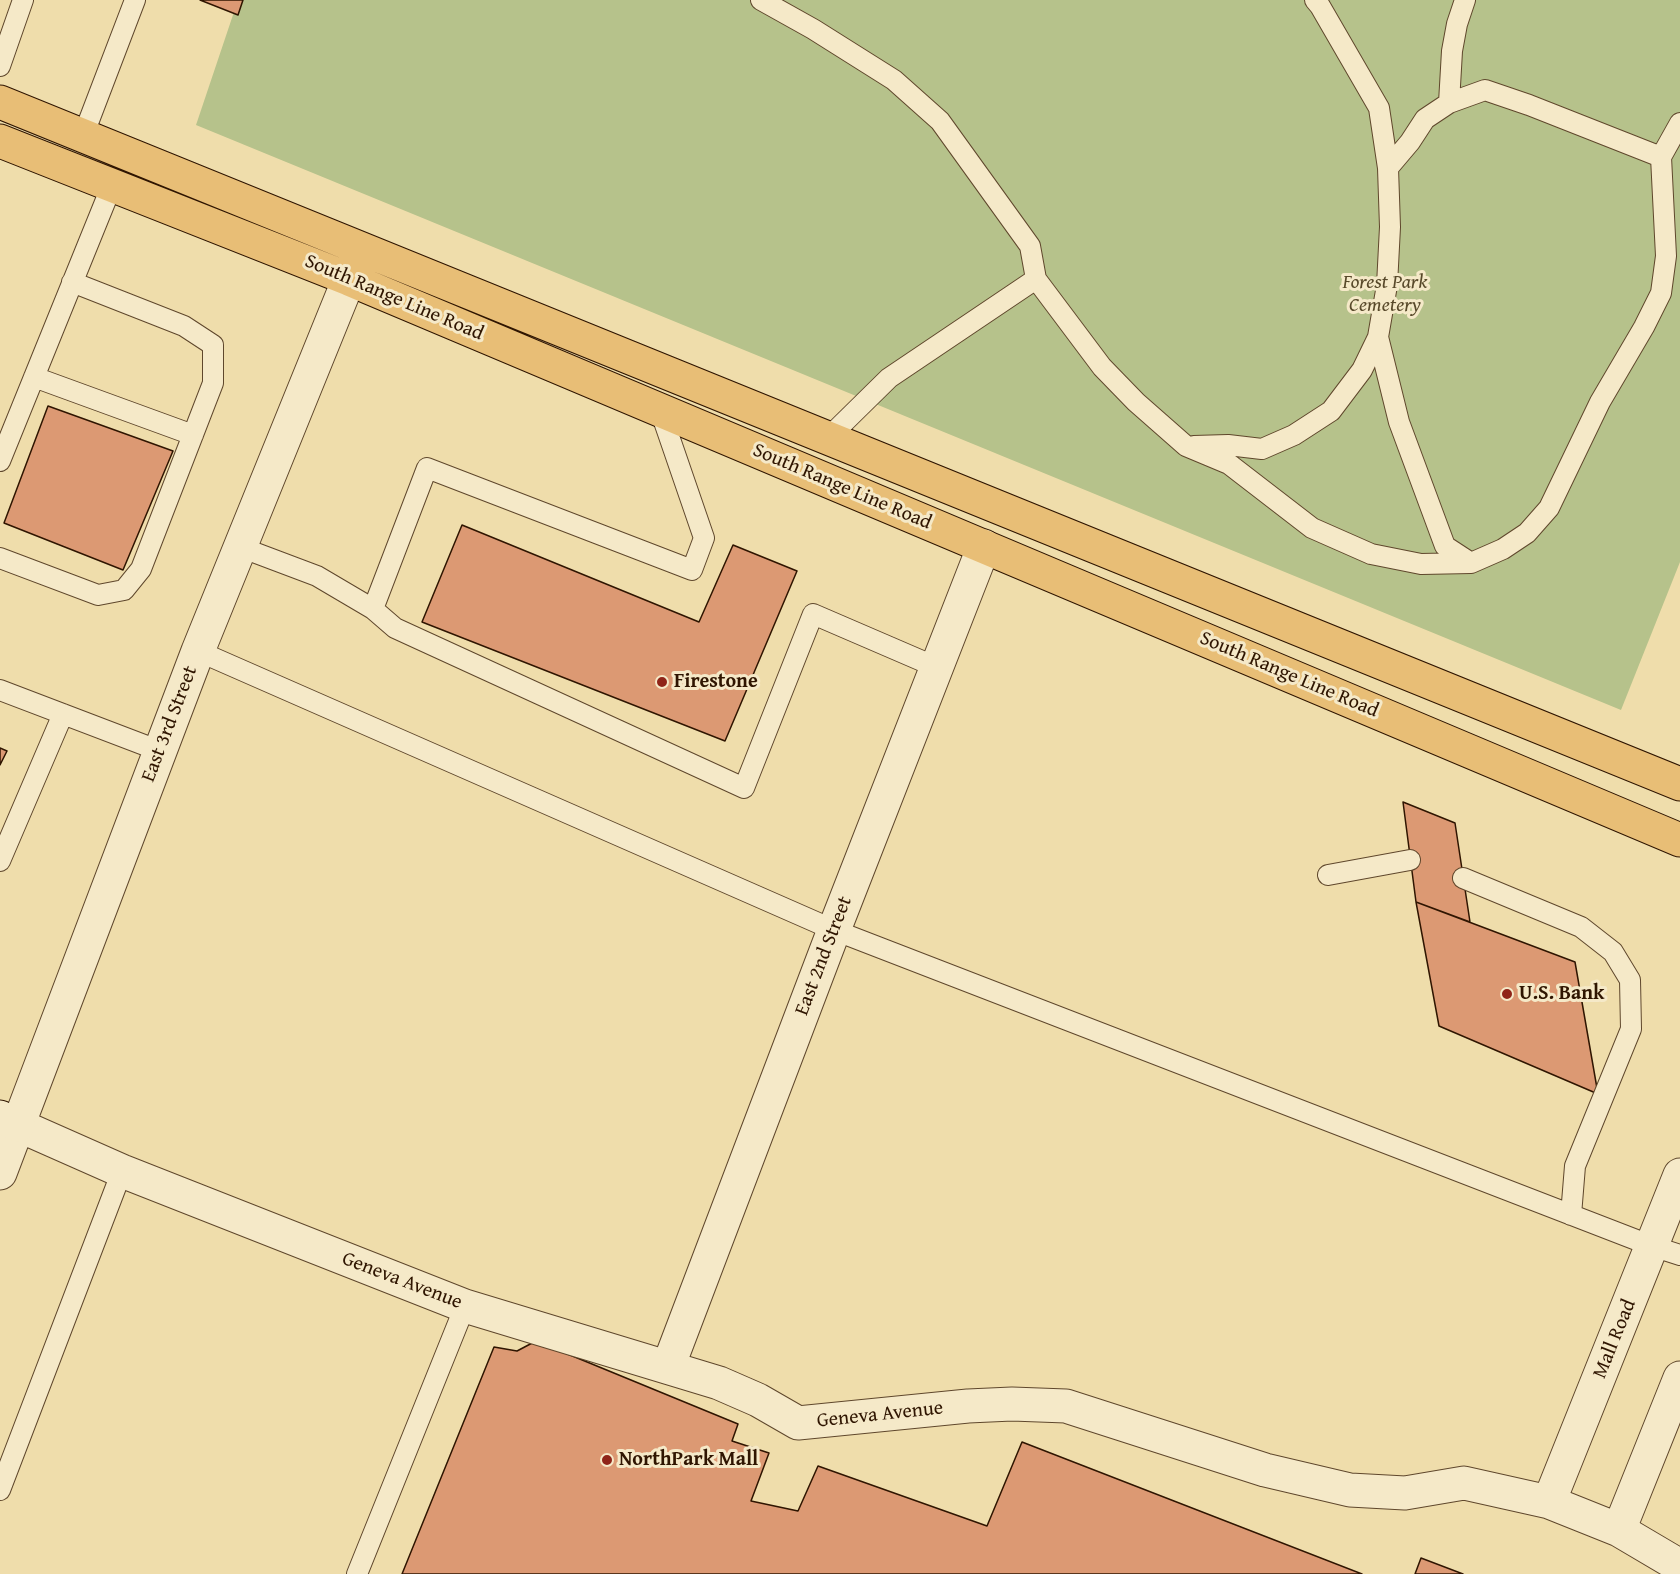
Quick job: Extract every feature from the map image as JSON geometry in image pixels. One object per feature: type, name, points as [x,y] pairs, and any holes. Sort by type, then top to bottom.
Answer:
[{"type":"main road","name":"South Range Line Road","points":[[0,102],[1680,784]]},
{"type":"main road","name":"South Range Line Road","points":[[0,141],[349,279],[1680,840]]},
{"type":"street","name":"East 3rd Street","points":[[0,1173],[9,1121],[349,279]]},
{"type":"street","name":"East 2nd Street","points":[[668,1367],[834,930],[984,546]]},
{"type":"street","name":"Geneva Avenue","points":[[9,1121],[122,1171],[465,1306],[719,1383],[758,1400],[798,1423],[968,1406],[1012,1404],[1066,1406],[1265,1470],[1350,1490],[1404,1493],[1464,1483],[1549,1502],[1619,1530],[1680,1566]]},
{"type":"street","name":"Mall Road","points":[[1549,1502],[1666,1251],[1680,1175]]},
{"type":"street","points":[[1619,1530],[1680,1378]]},
{"type":"lane","points":[[0,66],[23,0]]},
{"type":"lane","points":[[83,136],[135,0]]},
{"type":"lane","points":[[761,0],[813,29],[894,80],[940,121],[1030,246],[1036,279],[1102,367],[1136,402],[1186,446],[1228,464],[1312,528],[1371,554],[1421,564],[1471,563],[1503,549],[1527,533],[1549,508],[1600,402],[1661,293],[1666,256],[1661,157],[1680,123]]},
{"type":"lane","points":[[1186,446],[1228,445],[1262,449],[1294,435],[1331,411],[1362,370],[1378,337],[1387,285],[1390,227],[1388,168],[1379,108],[1315,0]]},
{"type":"lane","points":[[1449,103],[1452,51],[1457,24],[1465,0]]},
{"type":"lane","points":[[1388,168],[1410,142],[1425,119],[1449,103],[1485,90],[1661,157]]},
{"type":"lane","points":[[0,461],[112,185]]},
{"type":"lane","points":[[828,438],[889,378],[1036,279]]},
{"type":"lane","points":[[0,558],[98,595],[124,590],[141,569],[213,383],[213,345],[184,326],[72,282]]},
{"type":"lane","points":[[1378,337],[1399,422],[1441,537],[1445,546],[1471,563]]},
{"type":"lane","points":[[34,377],[193,435]]},
{"type":"lane","points":[[372,609],[427,468],[692,570],[704,538],[660,410]]},
{"type":"lane","points":[[240,547],[317,576],[372,609],[395,628],[744,788],[813,614],[936,667]]},
{"type":"lane","points":[[198,651],[834,930],[1666,1251]]},
{"type":"lane","points":[[0,690],[160,751]]},
{"type":"lane","points":[[0,861],[63,714]]},
{"type":"lane","points":[[1328,875],[1410,860]]},
{"type":"lane","points":[[1463,878],[1581,927],[1613,952],[1630,980],[1631,1029],[1575,1166],[1571,1215]]},
{"type":"lane","points":[[0,1490],[122,1171]]},
{"type":"lane","points":[[357,1574],[465,1306]]},
{"type":"green space","name":"Forest Park Cemetery","points":[[238,0],[1680,0],[1680,562],[1621,710],[196,125]]},
{"type":"building","points":[[200,0],[243,0],[238,15]]},
{"type":"building","points":[[48,406],[173,451],[123,570],[4,523]]},
{"type":"building","name":"Firestone","points":[[462,525],[699,622],[733,545],[797,571],[725,741],[422,622]]},
{"type":"building","points":[[0,748],[7,751],[0,765]]},
{"type":"building","points":[[1403,802],[1455,823],[1470,922],[1416,902]]},
{"type":"building","name":"U.S. Bank","points":[[1416,902],[1575,962],[1598,1094],[1439,1026]]},
{"type":"building","name":"NorthPark Mall","points":[[536,1341],[738,1424],[732,1441],[769,1453],[751,1501],[798,1511],[818,1466],[987,1526],[1022,1442],[1362,1574],[402,1574],[494,1347],[517,1351]]},
{"type":"building","points":[[1421,1558],[1463,1574],[1415,1574]]},
{"type":"place","name":"Firestone","points":[[662,682]]},
{"type":"place","name":"U.S. Bank","points":[[1507,994]]},
{"type":"place","name":"NorthPark Mall","points":[[607,1460]]}]
